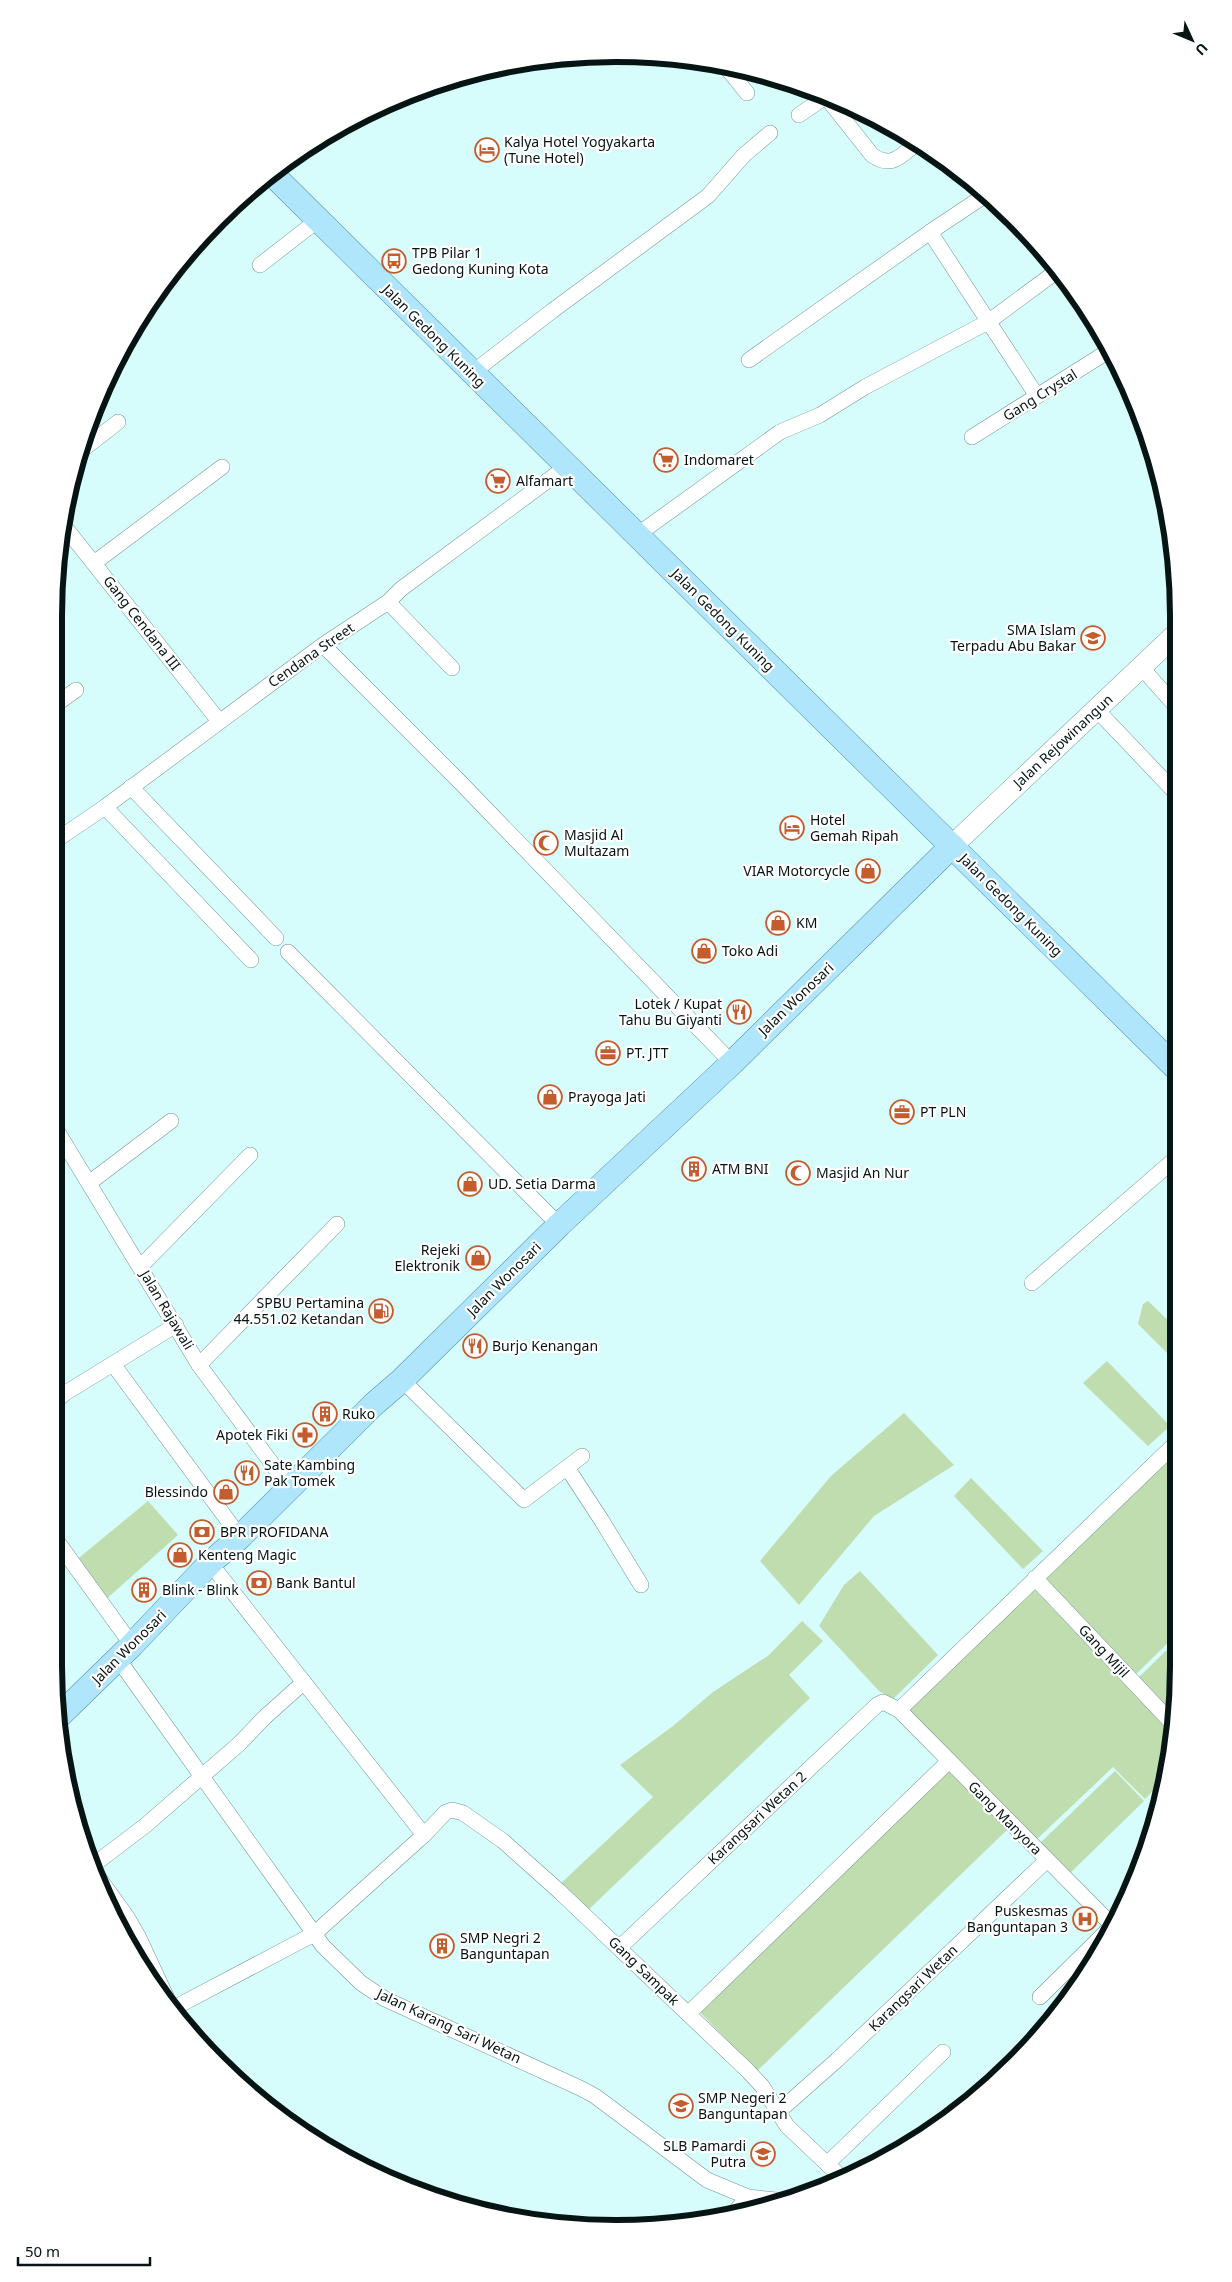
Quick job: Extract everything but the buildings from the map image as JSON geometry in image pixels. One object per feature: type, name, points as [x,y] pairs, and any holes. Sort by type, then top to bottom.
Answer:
[{"type":"main road","name":"Jalan Gedong Kuning","points":[[277,179],[566,467],[1170,1062]]},
{"type":"main road","name":"Jalan Rejowinangun","points":[[952,846],[1170,640]]},
{"type":"main road","name":"Jalan Wonosari","points":[[65,1710],[125,1652],[210,1563],[240,1537],[559,1225],[732,1063],[952,846]]},
{"type":"street","points":[[732,75],[747,94]]},
{"type":"street","points":[[798,115],[819,102]]},
{"type":"street","points":[[835,108],[878,160],[887,163],[892,162],[911,148]]},
{"type":"street","points":[[472,373],[552,311],[708,196],[744,155],[770,133]]},
{"type":"street","points":[[749,360],[980,199]]},
{"type":"street","points":[[260,265],[318,220]]},
{"type":"street","points":[[930,232],[1037,396]]},
{"type":"street","points":[[637,535],[780,432],[820,415],[865,387],[988,322],[1052,275]]},
{"type":"street","name":"Gang Crystal","points":[[972,438],[1103,354]]},
{"type":"street","points":[[90,444],[118,422]]},
{"type":"street","points":[[94,563],[222,467]]},
{"type":"street","name":"Cendana Street","points":[[62,835],[105,807],[323,645],[388,602],[401,589],[566,467]]},
{"type":"street","name":"Gang Cendana III","points":[[69,534],[94,563],[219,721]]},
{"type":"street","points":[[388,602],[452,668]]},
{"type":"street","points":[[323,645],[458,780],[732,1063]]},
{"type":"street","points":[[1140,668],[1170,700]]},
{"type":"street","points":[[62,700],[76,690]]},
{"type":"street","points":[[1096,709],[1170,787]]},
{"type":"street","points":[[131,787],[276,938]]},
{"type":"street","points":[[105,807],[251,960]]},
{"type":"street","points":[[288,952],[559,1225]]},
{"type":"street","points":[[89,1183],[171,1121]]},
{"type":"street","name":"Jalan Rajawali","points":[[62,1139],[141,1266],[199,1365],[290,1488]]},
{"type":"street","points":[[141,1266],[250,1155]]},
{"type":"street","points":[[1032,1283],[1170,1163]]},
{"type":"street","points":[[199,1365],[337,1224]]},
{"type":"street","points":[[62,1396],[176,1325]]},
{"type":"street","points":[[113,1364],[240,1537]]},
{"type":"street","points":[[402,1380],[524,1500],[568,1469],[582,1456]]},
{"type":"street","points":[[899,1710],[1170,1448]]},
{"type":"street","points":[[568,1469],[602,1520],[641,1585]]},
{"type":"street","name":"Jalan Karang Sari Wetan","points":[[62,1550],[202,1776],[323,1946],[360,1983],[384,1999],[595,2096],[707,2180],[748,2197],[766,2199]]},
{"type":"street","points":[[179,2006],[314,1934],[424,1835],[210,1563]]},
{"type":"street","name":"Gang Mijil","points":[[1035,1578],[1167,1716]]},
{"type":"street","points":[[99,1861],[146,1825],[239,1744],[265,1717],[304,1682]]},
{"type":"street","name":"Karangsari Wetan 2","points":[[619,1948],[877,1705],[883,1702],[899,1710]]},
{"type":"street","name":"Gang Manyora","points":[[899,1710],[1107,1921]]},
{"type":"street","points":[[688,2014],[949,1761]]},
{"type":"street","name":"Gang Sampak","points":[[424,1835],[446,1812],[452,1810],[462,1814],[502,1841],[619,1948],[760,2084],[787,2126],[837,2173]]},
{"type":"street","name":"Karangsari Wetan","points":[[777,2113],[837,2060],[1047,1860]]},
{"type":"street","points":[[117,1904],[134,1929],[152,1968]]},
{"type":"street","points":[[1040,1997],[1095,1943]]},
{"type":"street","points":[[827,2164],[944,2052]]},
{"type":"street","points":[[741,2205],[748,2197]]},
{"type":"green space","points":[[1148,1301],[1170,1322],[1170,1356],[1138,1324],[1143,1304]]},
{"type":"green space","points":[[1107,1361],[1170,1426],[1148,1446],[1083,1383]]},
{"type":"green space","points":[[904,1413],[954,1465],[874,1516],[799,1605],[760,1561],[831,1476]]},
{"type":"green space","points":[[1170,1455],[1170,1641],[1134,1676],[1041,1578]]},
{"type":"green space","points":[[971,1478],[1043,1551],[1023,1569],[954,1496]]},
{"type":"green space","points":[[148,1501],[178,1535],[104,1601],[74,1562]]},
{"type":"green space","points":[[860,1571],[938,1655],[893,1699],[879,1691],[819,1626],[844,1585]]},
{"type":"green space","points":[[1033,1588],[1166,1726],[1156,1788],[1145,1799],[1113,1767],[1035,1841],[907,1709]]},
{"type":"green space","points":[[802,1621],[823,1641],[789,1675],[810,1698],[586,1912],[558,1886],[653,1797],[620,1765],[673,1726],[713,1692],[769,1655]]},
{"type":"green space","points":[[1170,1647],[1167,1710],[1137,1679]]},
{"type":"green space","points":[[948,1765],[1009,1828],[757,2071],[696,2008]]},
{"type":"green space","points":[[1115,1771],[1144,1801],[1066,1877],[1037,1846]]},
{"type":"place","name":"Kalya Hotel Yogyakarta (Tune Hotel)","points":[[487,150]]},
{"type":"place","name":"TPB Pilar 1 Gedong Kuning Kota","points":[[394,261]]},
{"type":"place","name":"Indomaret","points":[[666,460]]},
{"type":"place","name":"Alfamart","points":[[498,481]]},
{"type":"place","name":"SMA Islam Terpadu Abu Bakar","points":[[1093,638]]},
{"type":"place","name":"Hotel Gemah Ripah","points":[[792,828]]},
{"type":"place","name":"Masjid Al Multazam","points":[[546,843]]},
{"type":"place","name":"VIAR Motorcycle","points":[[868,871]]},
{"type":"place","name":"KM","points":[[778,923]]},
{"type":"place","name":"Toko Adi","points":[[704,951]]},
{"type":"place","name":"Lotek / Kupat Tahu Bu Giyanti","points":[[739,1012]]},
{"type":"place","name":"PT. JTT","points":[[608,1053]]},
{"type":"place","name":"Prayoga Jati","points":[[550,1097]]},
{"type":"place","name":"PT PLN","points":[[902,1112]]},
{"type":"place","name":"ATM BNI","points":[[694,1169]]},
{"type":"place","name":"Masjid An Nur","points":[[798,1173]]},
{"type":"place","name":"UD. Setia Darma","points":[[470,1184]]},
{"type":"place","name":"Rejeki Elektronik","points":[[478,1258]]},
{"type":"place","name":"SPBU Pertamina 44.551.02 Ketandan","points":[[381,1311]]},
{"type":"place","name":"Burjo Kenangan","points":[[475,1346]]},
{"type":"place","name":"Ruko","points":[[325,1414]]},
{"type":"place","name":"Apotek Fiki","points":[[305,1435]]},
{"type":"place","name":"Sate Kambing Pak Tomek","points":[[247,1473]]},
{"type":"place","name":"Blessindo","points":[[226,1492]]},
{"type":"place","name":"BPR PROFIDANA","points":[[202,1532]]},
{"type":"place","name":"Kenteng Magic","points":[[180,1555]]},
{"type":"place","name":"Bank Bantul","points":[[259,1583]]},
{"type":"place","name":"Blink - Blink","points":[[144,1590]]},
{"type":"place","name":"Puskesmas Banguntapan 3","points":[[1085,1919]]},
{"type":"place","name":"SMP Negri 2 Banguntapan","points":[[442,1946]]},
{"type":"place","name":"SMP Negeri 2 Banguntapan","points":[[681,2106]]},
{"type":"place","name":"SLB Pamardi Putra","points":[[763,2154]]}]
